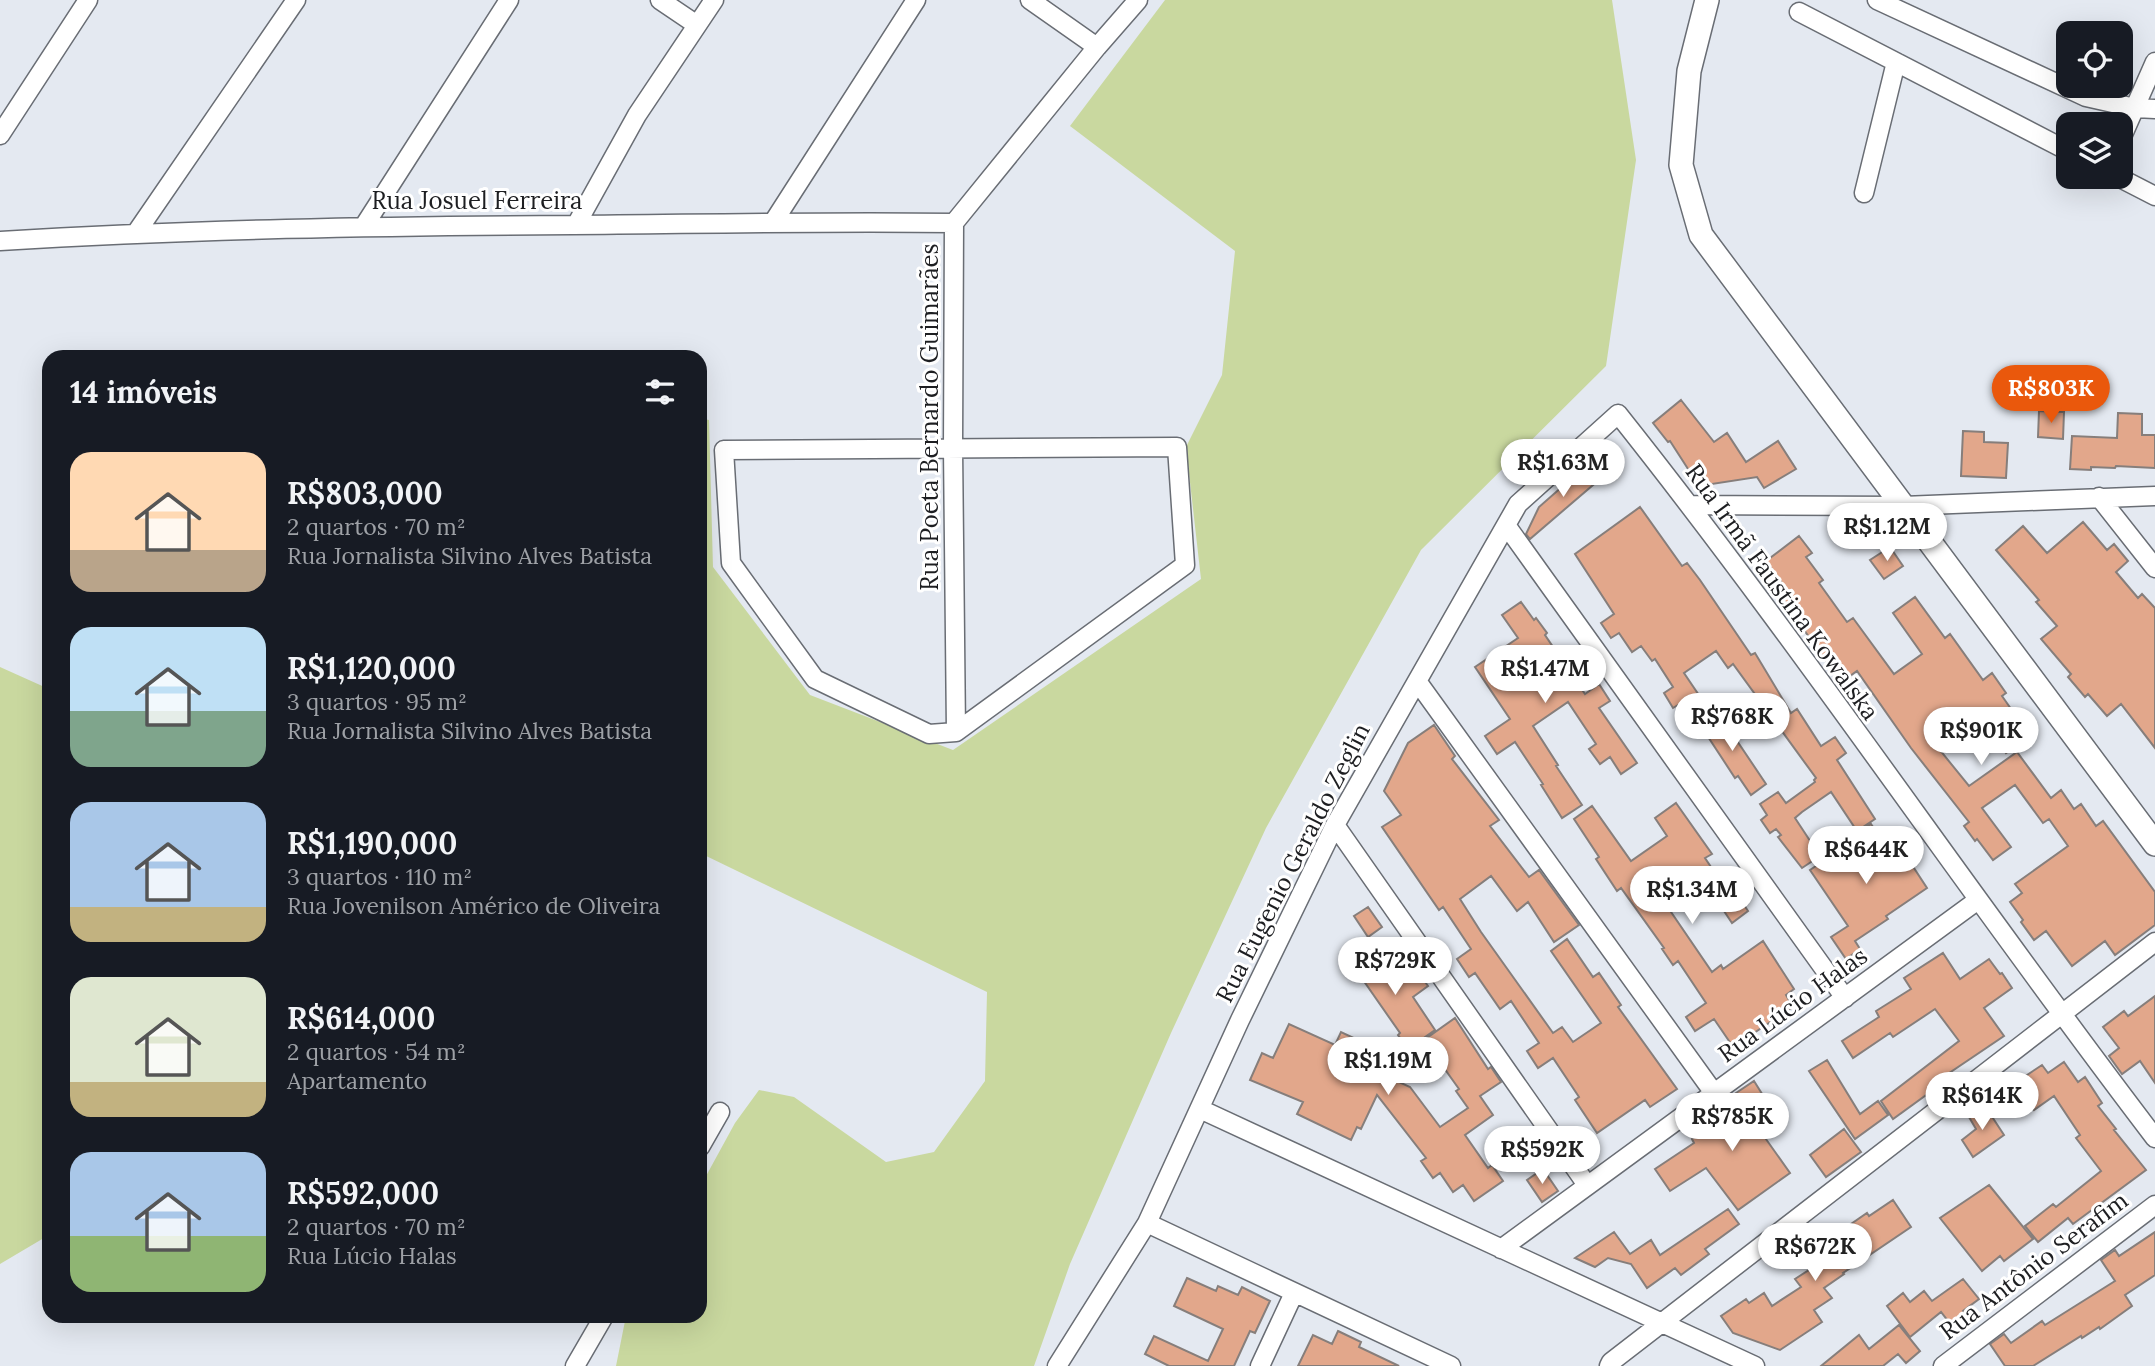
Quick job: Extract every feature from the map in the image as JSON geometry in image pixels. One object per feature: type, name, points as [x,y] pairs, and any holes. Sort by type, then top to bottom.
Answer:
[{"type":"street","points":[[0,135],[88,0]]},
{"type":"street","points":[[136,233],[296,0]]},
{"type":"street","points":[[364,226],[509,0]]},
{"type":"street","points":[[660,0],[696,25]]},
{"type":"street","points":[[576,225],[637,115],[714,0]]},
{"type":"street","points":[[774,221],[916,0]]},
{"type":"street","points":[[1030,0],[1097,47]]},
{"type":"street","name":"Rua Poeta Bernardo Guimarães","points":[[956,732],[954,223],[1097,47],[1139,0]]},
{"type":"street","points":[[1707,0],[1689,71],[1681,165],[1700,234],[2155,844]]},
{"type":"street","points":[[1877,0],[2086,97],[2135,108],[2155,109]]},
{"type":"street","points":[[1799,12],[2056,145]]},
{"type":"street","points":[[1864,194],[1896,62]]},
{"type":"street","points":[[2133,112],[2155,62]]},
{"type":"street","points":[[2133,185],[2155,196]]},
{"type":"street","name":"Rua Josuel Ferreira","points":[[0,242],[136,233],[364,226],[774,221],[954,223]]},
{"type":"street","name":"Rua Irmã Faustina Kowalska","points":[[1618,414],[1690,505],[2061,1015],[2155,1138]]},
{"type":"street","name":"Rua Eugenio Geraldo Zeglin","points":[[1057,1366],[1147,1223],[1240,1020],[1335,825],[1518,504],[1618,414]]},
{"type":"street","points":[[1177,447],[1185,565],[956,732],[929,734],[815,679],[731,563],[724,450],[953,448],[1177,447]]},
{"type":"street","points":[[2099,496],[2155,568]]},
{"type":"street","points":[[1690,505],[1903,506],[2099,496],[2155,496]]},
{"type":"street","points":[[1506,525],[1845,998]]},
{"type":"street","points":[[1417,681],[1714,1093]]},
{"type":"street","points":[[1335,825],[1587,1185]]},
{"type":"street","name":"Rua Lúcio Halas","points":[[1501,1249],[1978,900]]},
{"type":"street","points":[[1609,1366],[2155,942]]},
{"type":"street","points":[[1200,1109],[1755,1366]]},
{"type":"street","points":[[707,1135],[720,1112]]},
{"type":"street","name":"Rua Antônio Serafim","points":[[1943,1366],[2155,1205]]},
{"type":"street","points":[[1147,1223],[1442,1364]]},
{"type":"street","points":[[1260,1366],[1294,1293]]},
{"type":"street","points":[[575,1366],[600,1323]]},
{"type":"green space","points":[[1165,0],[1612,0],[1636,160],[1606,366],[1421,550],[1266,828],[1171,1033],[1070,1264],[1034,1366],[616,1366],[625,1323],[707,1323],[707,1174],[735,1123],[759,1090],[794,1097],[886,1162],[934,1152],[985,1081],[987,992],[707,856],[707,420],[713,567],[810,695],[953,750],[1201,579],[1186,447],[1222,375],[1235,251],[1070,126]]},
{"type":"green space","points":[[0,667],[42,686],[42,1239],[0,1264]]},
{"type":"building","points":[[1681,400],[1714,442],[1727,433],[1746,462],[1778,441],[1796,469],[1764,488],[1757,477],[1699,486],[1670,441],[1668,442],[1653,423]]},
{"type":"building","points":[[2039,411],[2064,412],[2063,439],[2038,437]]},
{"type":"building","points":[[2118,413],[2142,414],[2142,435],[2155,435],[2155,468],[2116,466],[2091,467],[2091,470],[2070,469],[2072,436],[2117,438]]},
{"type":"building","points":[[1963,431],[1984,432],[1984,442],[2008,443],[2006,478],[1961,476]]},
{"type":"building","points":[[1588,464],[1600,479],[1530,539],[1526,534],[1539,507]]},
{"type":"building","points":[[1640,507],[1682,566],[1687,563],[1700,580],[1751,655],[1755,653],[1791,713],[1797,709],[1821,746],[1835,737],[1846,753],[1837,760],[1875,819],[1857,831],[1831,792],[1795,818],[1820,856],[1802,868],[1778,837],[1781,835],[1776,829],[1770,833],[1761,820],[1767,815],[1760,804],[1778,792],[1786,803],[1815,782],[1816,778],[1733,664],[1728,668],[1716,651],[1684,673],[1709,710],[1690,723],[1678,705],[1673,708],[1664,693],[1673,687],[1655,659],[1652,661],[1641,646],[1632,652],[1619,633],[1611,638],[1601,623],[1614,614],[1575,554]]},
{"type":"building","points":[[2083,522],[2107,550],[2114,544],[2128,561],[2116,572],[2138,598],[2142,594],[2155,608],[2155,748],[2121,704],[2107,716],[2088,694],[2085,697],[2068,677],[2071,674],[2041,639],[2057,626],[2036,602],[2039,600],[1996,550],[2023,526],[2047,553]]},
{"type":"building","points":[[1799,536],[1812,553],[1806,557],[1823,580],[1819,583],[1847,622],[1853,618],[1894,674],[1922,654],[1893,613],[1915,597],[1945,638],[1950,634],[1983,680],[1992,673],[2006,693],[2002,696],[2030,736],[2006,753],[1978,714],[1935,744],[1969,786],[2017,752],[2051,798],[2061,790],[2074,809],[2081,804],[2096,826],[2103,821],[2155,892],[2155,925],[2115,955],[2105,941],[2072,966],[2046,931],[2034,940],[2010,902],[2022,893],[2015,884],[2068,846],[2049,819],[2043,823],[2015,785],[1982,808],[2011,847],[1993,860],[1977,839],[1975,841],[1964,826],[1969,822],[1911,748],[1857,671],[1843,681],[1831,665],[1829,666],[1775,588],[1782,583],[1766,561]]},
{"type":"building","points":[[1890,547],[1903,566],[1884,579],[1870,560]]},
{"type":"building","points":[[1521,602],[1547,633],[1545,635],[1585,694],[1599,684],[1610,701],[1599,708],[1637,763],[1621,774],[1610,757],[1600,764],[1589,749],[1596,744],[1568,702],[1533,726],[1582,805],[1562,818],[1515,742],[1497,754],[1485,736],[1510,719],[1475,667],[1518,638],[1502,615]]},
{"type":"building","points":[[1717,711],[1766,784],[1751,795],[1738,776],[1735,778],[1699,723]]},
{"type":"building","points":[[1434,725],[1455,756],[1452,759],[1499,820],[1490,826],[1529,877],[1539,870],[1579,925],[1554,942],[1528,902],[1517,911],[1491,876],[1460,899],[1481,932],[1553,1033],[1562,1027],[1573,1042],[1601,1023],[1551,951],[1567,939],[1593,977],[1599,973],[1621,1005],[1618,1007],[1677,1089],[1650,1107],[1645,1100],[1597,1133],[1575,1100],[1579,1097],[1553,1058],[1538,1068],[1527,1051],[1539,1043],[1511,1001],[1500,1009],[1475,973],[1469,977],[1457,959],[1471,949],[1443,907],[1439,910],[1382,827],[1401,815],[1384,791],[1408,743]]},
{"type":"building","points":[[1676,803],[1712,854],[1705,858],[1717,876],[1669,909],[1712,972],[1721,965],[1723,969],[1763,941],[1794,989],[1786,995],[1793,1007],[1751,1035],[1756,1041],[1738,1054],[1714,1019],[1695,1031],[1686,1017],[1706,1003],[1678,961],[1673,965],[1621,888],[1617,891],[1574,819],[1592,806],[1631,861],[1667,836],[1655,818]]},
{"type":"building","points":[[1871,824],[1899,865],[1908,859],[1927,888],[1855,941],[1860,949],[1846,959],[1831,937],[1848,926],[1810,870],[1859,837],[1857,834]]},
{"type":"building","points":[[1736,893],[1748,911],[1732,923],[1720,905]]},
{"type":"building","points":[[1368,907],[1382,927],[1368,937],[1354,916]]},
{"type":"building","points":[[1359,945],[1379,974],[1391,966],[1403,982],[1418,972],[1428,986],[1413,997],[1435,1030],[1408,1049],[1398,1035],[1400,1033],[1345,954]]},
{"type":"building","points":[[1943,953],[1960,979],[1989,959],[2000,974],[2002,973],[2012,988],[1984,1008],[2004,1036],[1930,1086],[1933,1090],[1893,1119],[1881,1101],[1959,1041],[1935,1009],[1893,1037],[1890,1033],[1853,1058],[1842,1041],[1879,1017],[1876,1011],[1911,989],[1904,978]]},
{"type":"building","points":[[2155,996],[2155,1083],[2140,1061],[2122,1074],[2109,1056],[2119,1048],[2103,1027],[2124,1011],[2128,1016]]},
{"type":"building","points":[[1455,1018],[1488,1069],[1491,1067],[1501,1082],[1480,1096],[1493,1115],[1465,1135],[1488,1168],[1492,1165],[1503,1181],[1474,1201],[1463,1185],[1453,1192],[1440,1173],[1433,1178],[1421,1161],[1426,1158],[1377,1095],[1361,1129],[1357,1127],[1351,1140],[1297,1114],[1303,1102],[1250,1080],[1262,1053],[1273,1058],[1289,1024],[1335,1045],[1341,1032],[1373,1047],[1364,1066],[1410,1087],[1440,1127],[1468,1108],[1456,1091],[1459,1089],[1424,1040]]},
{"type":"building","points":[[1827,1060],[1860,1114],[1878,1101],[1888,1115],[1855,1139],[1809,1071]]},
{"type":"building","points":[[2064,1062],[2078,1082],[2085,1077],[2102,1103],[2098,1106],[2146,1170],[2073,1224],[2068,1218],[2038,1242],[2025,1226],[2053,1204],[2056,1207],[2101,1171],[2076,1138],[2080,1135],[2054,1096],[2034,1110],[2015,1083],[2042,1065],[2048,1073]]},
{"type":"building","points":[[1754,1081],[1774,1113],[1756,1125],[1790,1173],[1738,1210],[1706,1168],[1670,1191],[1655,1169],[1694,1143],[1692,1139],[1743,1105],[1736,1093]]},
{"type":"building","points":[[1985,1106],[2004,1135],[1973,1157],[1962,1140],[1976,1129],[1969,1117]]},
{"type":"building","points":[[1844,1129],[1861,1152],[1826,1177],[1810,1155]]},
{"type":"building","points":[[1543,1169],[1558,1191],[1542,1202],[1527,1180]]},
{"type":"building","points":[[1989,1185],[2033,1239],[2004,1261],[2000,1256],[1982,1271],[1940,1218]]},
{"type":"building","points":[[1893,1200],[1911,1227],[1824,1288],[1832,1298],[1814,1310],[1822,1322],[1780,1350],[1733,1333],[1721,1316],[1746,1299],[1749,1303],[1764,1293],[1772,1306],[1801,1287],[1795,1279],[1812,1268],[1808,1262],[1855,1230],[1851,1224]]},
{"type":"building","points":[[1728,1209],[1739,1224],[1705,1249],[1709,1254],[1681,1275],[1675,1268],[1647,1288],[1631,1264],[1608,1258],[1595,1267],[1575,1258],[1614,1232],[1630,1254],[1651,1240],[1660,1255]]},
{"type":"building","points":[[2155,1232],[2155,1275],[2125,1295],[2132,1306],[2100,1329],[2099,1327],[2082,1338],[2081,1336],[2033,1366],[2005,1366],[1990,1344],[2004,1334],[2011,1343],[2042,1321],[2045,1325],[2115,1281],[2101,1260],[2115,1250],[2119,1256]]},
{"type":"building","points":[[1187,1278],[1216,1291],[1218,1286],[1238,1295],[1242,1287],[1270,1301],[1255,1333],[1250,1331],[1234,1366],[1169,1366],[1145,1354],[1154,1336],[1208,1361],[1223,1329],[1174,1306]]},
{"type":"building","points":[[1963,1279],[1979,1299],[1963,1311],[1966,1315],[1952,1326],[1941,1312],[1910,1337],[1887,1306],[1903,1293],[1910,1302],[1924,1291],[1932,1301]]},
{"type":"building","points":[[1899,1325],[1920,1351],[1906,1363],[1898,1354],[1883,1366],[1821,1366],[1859,1335],[1869,1349]]},
{"type":"building","points":[[1338,1331],[1361,1342],[1359,1347],[1399,1366],[1298,1366],[1313,1335],[1332,1344]]}]
